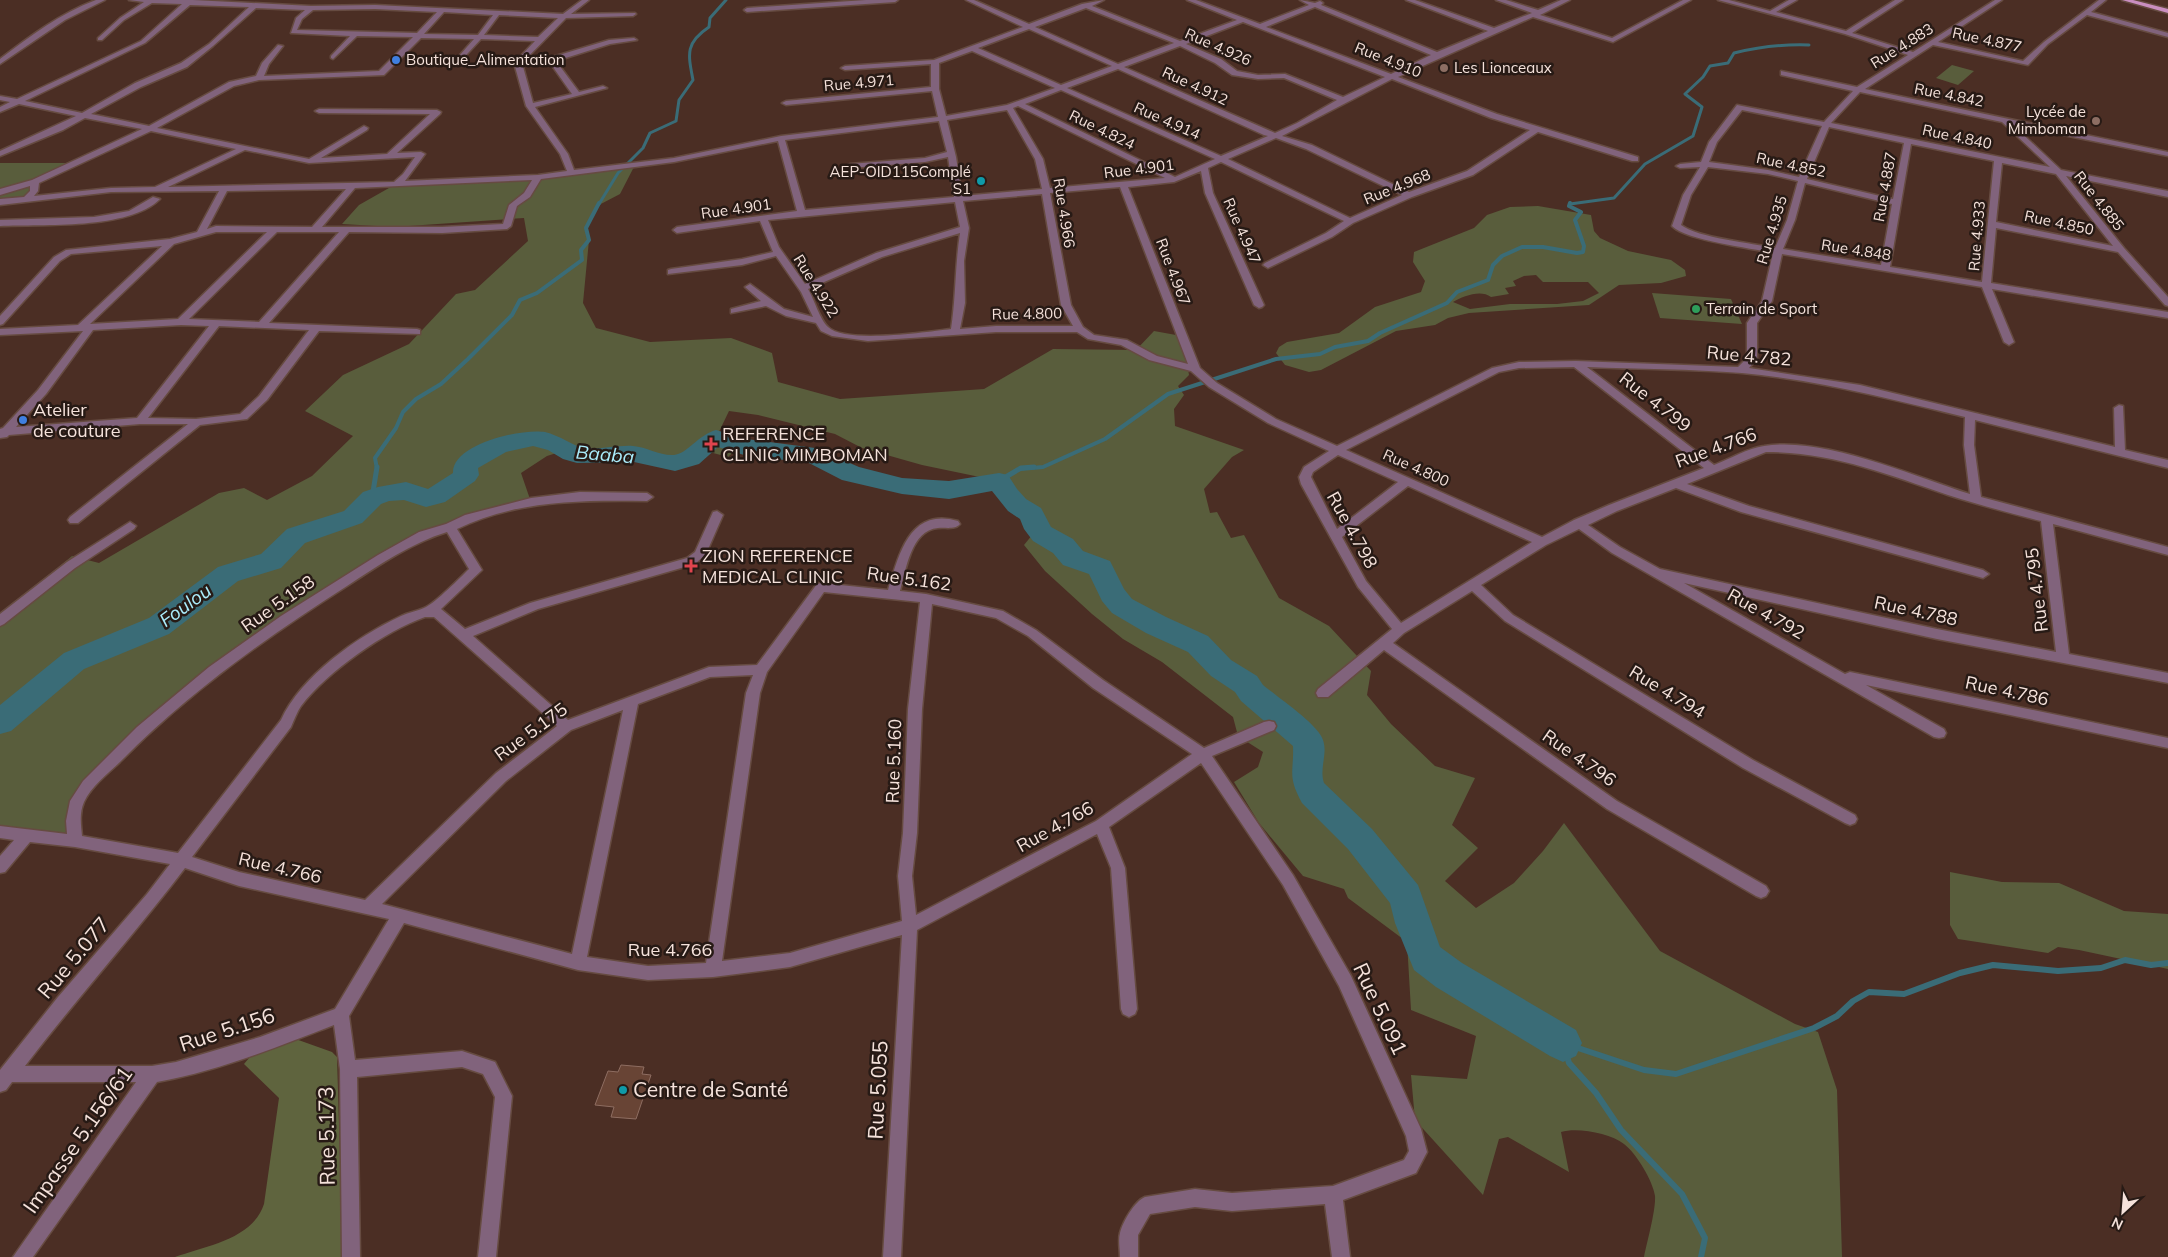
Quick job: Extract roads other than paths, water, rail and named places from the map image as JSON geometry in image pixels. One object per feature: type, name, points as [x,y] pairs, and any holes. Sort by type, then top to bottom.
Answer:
[{"type":"main road","points":[[2124,0],[2168,10]]},
{"type":"main road","points":[[2138,0],[2168,10]]},
{"type":"street","points":[[0,62],[42,32],[90,4],[102,0]]},
{"type":"street","points":[[132,0],[227,1],[254,6],[311,8],[375,7],[563,16],[633,14]]},
{"type":"street","points":[[100,39],[122,19],[152,0]]},
{"type":"street","points":[[571,172],[564,154],[530,106],[518,62],[563,16],[586,0]]},
{"type":"street","points":[[747,10],[895,0]]},
{"type":"street","name":"Rue 4.912","points":[[970,0],[1273,135],[1309,147],[1409,195]]},
{"type":"street","points":[[845,68],[935,62],[1100,0]]},
{"type":"street","name":"Rue 4.910","points":[[1190,0],[1535,130],[1635,159]]},
{"type":"street","points":[[1303,0],[1438,55]]},
{"type":"street","points":[[1261,26],[1326,0]]},
{"type":"street","points":[[1409,0],[1495,31]]},
{"type":"street","points":[[1499,0],[1613,40],[1688,0]]},
{"type":"street","name":"Rue 4.901","points":[[677,230],[764,220],[802,213],[1124,186],[1174,180],[1223,160],[1273,135],[1300,125],[1343,100],[1438,55],[1567,0]]},
{"type":"street","points":[[1721,0],[1847,33],[1913,54]]},
{"type":"street","points":[[1772,12],[1794,0]]},
{"type":"street","points":[[1847,33],[1900,0]]},
{"type":"street","name":"Rue 4.883","points":[[1827,124],[1858,90],[1999,0]]},
{"type":"street","name":"Rue 4.877","points":[[1934,43],[2026,63],[2103,0]]},
{"type":"street","points":[[0,110],[143,42],[190,1]]},
{"type":"street","name":"Rue 4.926","points":[[1084,5],[1218,60],[1235,73],[1246,76],[1285,76],[1343,100]]},
{"type":"street","points":[[0,154],[84,114],[138,85],[184,65],[211,45],[254,6]]},
{"type":"street","points":[[311,8],[299,18],[293,32],[539,40]]},
{"type":"street","points":[[2,210],[35,182],[151,128],[232,84],[259,78],[378,74],[388,68],[442,10]]},
{"type":"street","points":[[456,64],[479,38],[498,12]]},
{"type":"street","points":[[2086,13],[2168,35]]},
{"type":"street","points":[[2,210],[27,199],[111,190],[155,194],[224,189],[353,186],[538,177],[674,160],[781,138],[972,115],[1018,104],[1061,86],[1243,20]]},
{"type":"street","points":[[333,58],[356,33]]},
{"type":"street","points":[[577,95],[552,60],[609,42],[634,40]]},
{"type":"street","points":[[259,78],[266,63],[280,46]]},
{"type":"street","name":"Rue 4.914","points":[[972,48],[1061,86],[1223,160],[1350,221]]},
{"type":"street","points":[[935,62],[935,89],[965,228],[960,261],[960,303],[955,332]]},
{"type":"street","name":"Rue 4.842","points":[[1784,73],[2168,154]]},
{"type":"street","points":[[530,106],[603,88]]},
{"type":"street","name":"Rue 4.971","points":[[786,103],[935,89]]},
{"type":"street","points":[[0,98],[151,128],[242,149],[309,161],[422,154],[406,176],[396,184]]},
{"type":"street","name":"Rue 4.824","points":[[1018,104],[1174,180]]},
{"type":"street","name":"Rue 4.966","points":[[1009,106],[1026,130],[1048,182],[1046,192],[1066,305],[1079,329]]},
{"type":"street","name":"Rue 4.840","points":[[1740,107],[2168,194]]},
{"type":"street","name":"Rue 4.848","points":[[1740,107],[1713,142],[1704,164],[1687,195],[1676,226],[1683,231],[1778,251],[2168,315]]},
{"type":"street","points":[[319,111],[437,112],[390,155]]},
{"type":"street","name":"Rue 4.885","points":[[2004,120],[2059,172],[2168,303]]},
{"type":"street","name":"Rue 4.935","points":[[1741,370],[1752,360],[1752,323],[1767,301],[1778,251],[1791,220],[1802,180],[1827,124]]},
{"type":"street","points":[[309,161],[364,128]]},
{"type":"street","name":"Rue 4.968","points":[[1268,265],[1329,235],[1350,221],[1409,195],[1470,173],[1535,130]]},
{"type":"street","points":[[781,138],[802,213]]},
{"type":"street","name":"Rue 4.887","points":[[1885,268],[1908,141]]},
{"type":"street","points":[[2,210],[94,220],[132,213],[155,194],[242,149]]},
{"type":"street","points":[[850,166],[925,160],[950,154]]},
{"type":"street","name":"Rue 4.933","points":[[1998,159],[1986,286],[2009,342]]},
{"type":"street","name":"Rue 4.852","points":[[1680,166],[1704,164],[1768,172],[1896,202]]},
{"type":"street","name":"Rue 4.947","points":[[1204,168],[1210,193],[1259,305]]},
{"type":"street","points":[[0,322],[63,254],[171,242],[216,229],[442,230],[507,226],[513,205],[527,195],[538,177]]},
{"type":"street","points":[[27,199],[34,191],[35,182]]},
{"type":"street","points":[[316,228],[353,186]]},
{"type":"street","name":"Rue 4.967","points":[[1124,186],[1195,369]]},
{"type":"street","points":[[201,232],[210,210],[224,189]]},
{"type":"street","points":[[2156,192],[2168,204]]},
{"type":"street","name":"Rue 4.922","points":[[764,220],[766,231],[778,253],[803,288],[819,320],[830,333],[845,338],[862,339],[955,332]]},
{"type":"street","name":"Rue 4.850","points":[[1991,224],[2122,250]]},
{"type":"street","points":[[181,322],[276,228]]},
{"type":"street","points":[[803,288],[879,255],[965,228]]},
{"type":"street","points":[[261,326],[347,229]]},
{"type":"street","points":[[2,434],[42,392],[84,329],[171,242]]},
{"type":"street","points":[[671,272],[742,262],[778,253]]},
{"type":"street","points":[[750,287],[766,303],[782,313],[819,320]]},
{"type":"street","points":[[734,311],[766,303]]},
{"type":"street","points":[[0,332],[84,329],[181,322],[417,332]]},
{"type":"street","points":[[140,421],[216,324]]},
{"type":"street","points":[[2,434],[140,421],[195,422],[243,418],[263,398],[315,329]]},
{"type":"street","name":"Rue 4.800","points":[[955,332],[996,329],[1079,329],[1091,337],[1124,342],[1153,358],[1195,369],[1213,385],[1234,396],[1272,421],[1542,542]]},
{"type":"street","name":"Rue 4.782","points":[[1338,450],[1496,370],[1518,365],[1576,364],[1741,370],[1860,388],[2168,464]]},
{"type":"street","name":"Rue 4.799","points":[[1576,364],[1712,468]]},
{"type":"street","points":[[2119,408],[2120,452]]},
{"type":"street","points":[[1970,416],[1970,445],[1976,500]]},
{"type":"street","points":[[74,520],[195,425],[195,422]]},
{"type":"street","name":"Rue 4.766","points":[[1323,692],[1400,630],[1542,542],[1578,523],[1674,483],[1765,449],[1789,448],[1827,454],[1976,500],[2168,551]]},
{"type":"street","name":"Rue 4.798","points":[[1338,450],[1308,470],[1305,477],[1362,584],[1400,630]]},
{"type":"street","points":[[1336,536],[1408,481]]},
{"type":"street","points":[[1674,483],[1744,508],[1983,574]]},
{"type":"street","name":"Rue 5.158","points":[[74,841],[73,821],[77,800],[142,731],[184,693],[285,619],[337,585],[423,535],[450,527],[469,518],[531,502],[580,496],[647,497]]},
{"type":"street","points":[[464,635],[534,606],[691,562],[700,554],[717,514]]},
{"type":"street","name":"Rue 4.795","points":[[2046,518],[2063,658]]},
{"type":"street","name":"Rue 4.792","points":[[1578,523],[1616,550],[1657,574],[1838,674],[1939,733]]},
{"type":"street","points":[[893,594],[914,536],[921,528],[931,525],[954,524]]},
{"type":"street","points":[[0,622],[71,565],[130,526]]},
{"type":"street","points":[[450,527],[476,570],[431,610],[437,612],[464,635],[566,726]]},
{"type":"street","name":"Rue 4.788","points":[[1657,574],[1937,634],[2168,678]]},
{"type":"street","name":"Rue 4.794","points":[[1472,585],[1509,618],[1748,764],[1850,820]]},
{"type":"street","name":"Rue 5.162","points":[[714,970],[753,693],[761,670],[821,587],[926,598],[999,614],[1053,648],[1098,684],[1203,754]]},
{"type":"street","name":"Rue 5.160","points":[[910,926],[905,876],[910,834],[915,709],[926,598]]},
{"type":"street","name":"Rue 5.077","points":[[4,1079],[64,1002],[152,899],[286,724],[296,702],[321,676],[379,634],[416,614],[431,610]]},
{"type":"street","name":"Rue 4.796","points":[[1384,643],[1612,805],[1761,891]]},
{"type":"street","name":"Rue 5.175","points":[[369,907],[502,777],[566,726],[709,672],[761,670]]},
{"type":"street","name":"Rue 4.786","points":[[1838,674],[2168,743]]},
{"type":"street","points":[[578,964],[608,810],[632,701]]},
{"type":"street","name":"Rue 4.766","points":[[0,832],[25,837],[74,841],[181,860],[239,879],[369,907],[578,964],[648,973],[714,970],[790,960],[910,926],[1101,825],[1203,754],[1249,736],[1268,726]]},
{"type":"street","name":"Rue 5.091","points":[[1129,1257],[1129,1233],[1145,1206],[1195,1198],[1232,1202],[1333,1195],[1410,1167],[1418,1152],[1415,1135],[1345,981],[1288,880],[1203,754]]},
{"type":"street","points":[[1101,825],[1118,868],[1129,1009]]},
{"type":"street","points":[[0,866],[25,837]]},
{"type":"street","points":[[341,1015],[400,915]]},
{"type":"street","name":"Rue 5.055","points":[[892,1257],[910,926]]},
{"type":"street","name":"Rue 5.156","points":[[4,1079],[152,1074],[203,1063],[260,1045],[341,1015]]},
{"type":"street","name":"Rue 5.173","points":[[341,1015],[348,1069],[351,1257]]},
{"type":"street","points":[[348,1069],[462,1059],[489,1068],[504,1096],[487,1257]]},
{"type":"street","name":"Impasse 5.156/61","points":[[22,1257],[152,1074]]},
{"type":"street","points":[[1333,1195],[1341,1257]]},
{"type":"waterway","points":[[599,204],[618,173],[643,148],[650,133],[676,121],[679,100],[693,80],[690,63],[692,44],[709,27],[710,18],[726,0]]},
{"type":"waterway","points":[[1570,204],[1614,198],[1645,164],[1693,136],[1702,107],[1685,94],[1703,77],[1710,66],[1728,63],[1734,53],[1743,51],[1780,46],[1809,45]]},
{"type":"waterway","points":[[377,468],[375,458],[396,428],[403,412],[416,399],[441,384],[468,359],[512,315],[520,300],[537,293],[582,260],[581,250],[589,240],[586,228],[599,203]]},
{"type":"waterway","points":[[1020,469],[1043,467],[1105,439],[1168,394],[1276,359],[1320,354],[1335,347],[1368,341],[1380,333],[1447,303],[1457,292],[1488,280],[1493,265],[1502,256],[1522,247],[1543,247],[1577,253],[1583,252],[1584,246],[1575,220],[1581,212],[1569,206],[1570,203]]},
{"type":"waterway","name":"Baaba","points":[[0,722],[74,661],[159,626],[228,574],[271,561],[296,536],[353,517],[372,498],[387,493],[406,491],[426,498],[436,496],[462,479],[466,475],[465,465],[475,458],[497,446],[521,439],[545,440],[577,455],[634,454],[675,463],[690,459],[707,443],[716,438],[744,447],[815,456],[851,474],[902,486],[949,490],[999,481],[1007,495],[1017,505],[1032,514],[1037,529],[1042,534],[1063,546],[1073,558],[1100,568],[1112,594],[1122,606],[1156,625],[1198,644],[1221,668],[1246,684],[1252,693],[1308,740],[1309,754],[1306,772],[1313,793],[1360,839],[1406,896],[1413,923],[1427,958],[1449,975],[1563,1043]]},
{"type":"waterway","points":[[999,481],[1021,468],[1034,467]]},
{"type":"waterway","points":[[372,498],[377,468]]},
{"type":"waterway","points":[[1701,1257],[1705,1238],[1682,1194],[1621,1130],[1596,1093],[1569,1063],[1563,1043],[1644,1070],[1676,1074],[1814,1028],[1837,1016],[1853,1001],[1869,992],[1904,994],[1960,973],[1993,965],[2058,971],[2101,968],[2125,960],[2151,965],[2168,963]]},
{"type":"place","name":"Boutique_Alimentation","points":[[396,60]]},
{"type":"place","name":"Les Lionceaux","points":[[1444,68]]},
{"type":"place","name":"Lycée de Mimboman","points":[[2096,121]]},
{"type":"place","name":"AEP-OID115Complé S1","points":[[981,181]]},
{"type":"place","name":"Terrain de Sport","points":[[1696,309]]},
{"type":"place","name":"Atelier de couture","points":[[23,420]]},
{"type":"place","name":"REFERENCE CLINIC MIMBOMAN","points":[[711,444]]},
{"type":"place","name":"ZION REFERENCE MEDICAL CLINIC","points":[[691,566]]},
{"type":"place","name":"Centre de Santé","points":[[623,1090]]},
{"type":"water label","name":"Foulou","points":[[185,605]]}]
